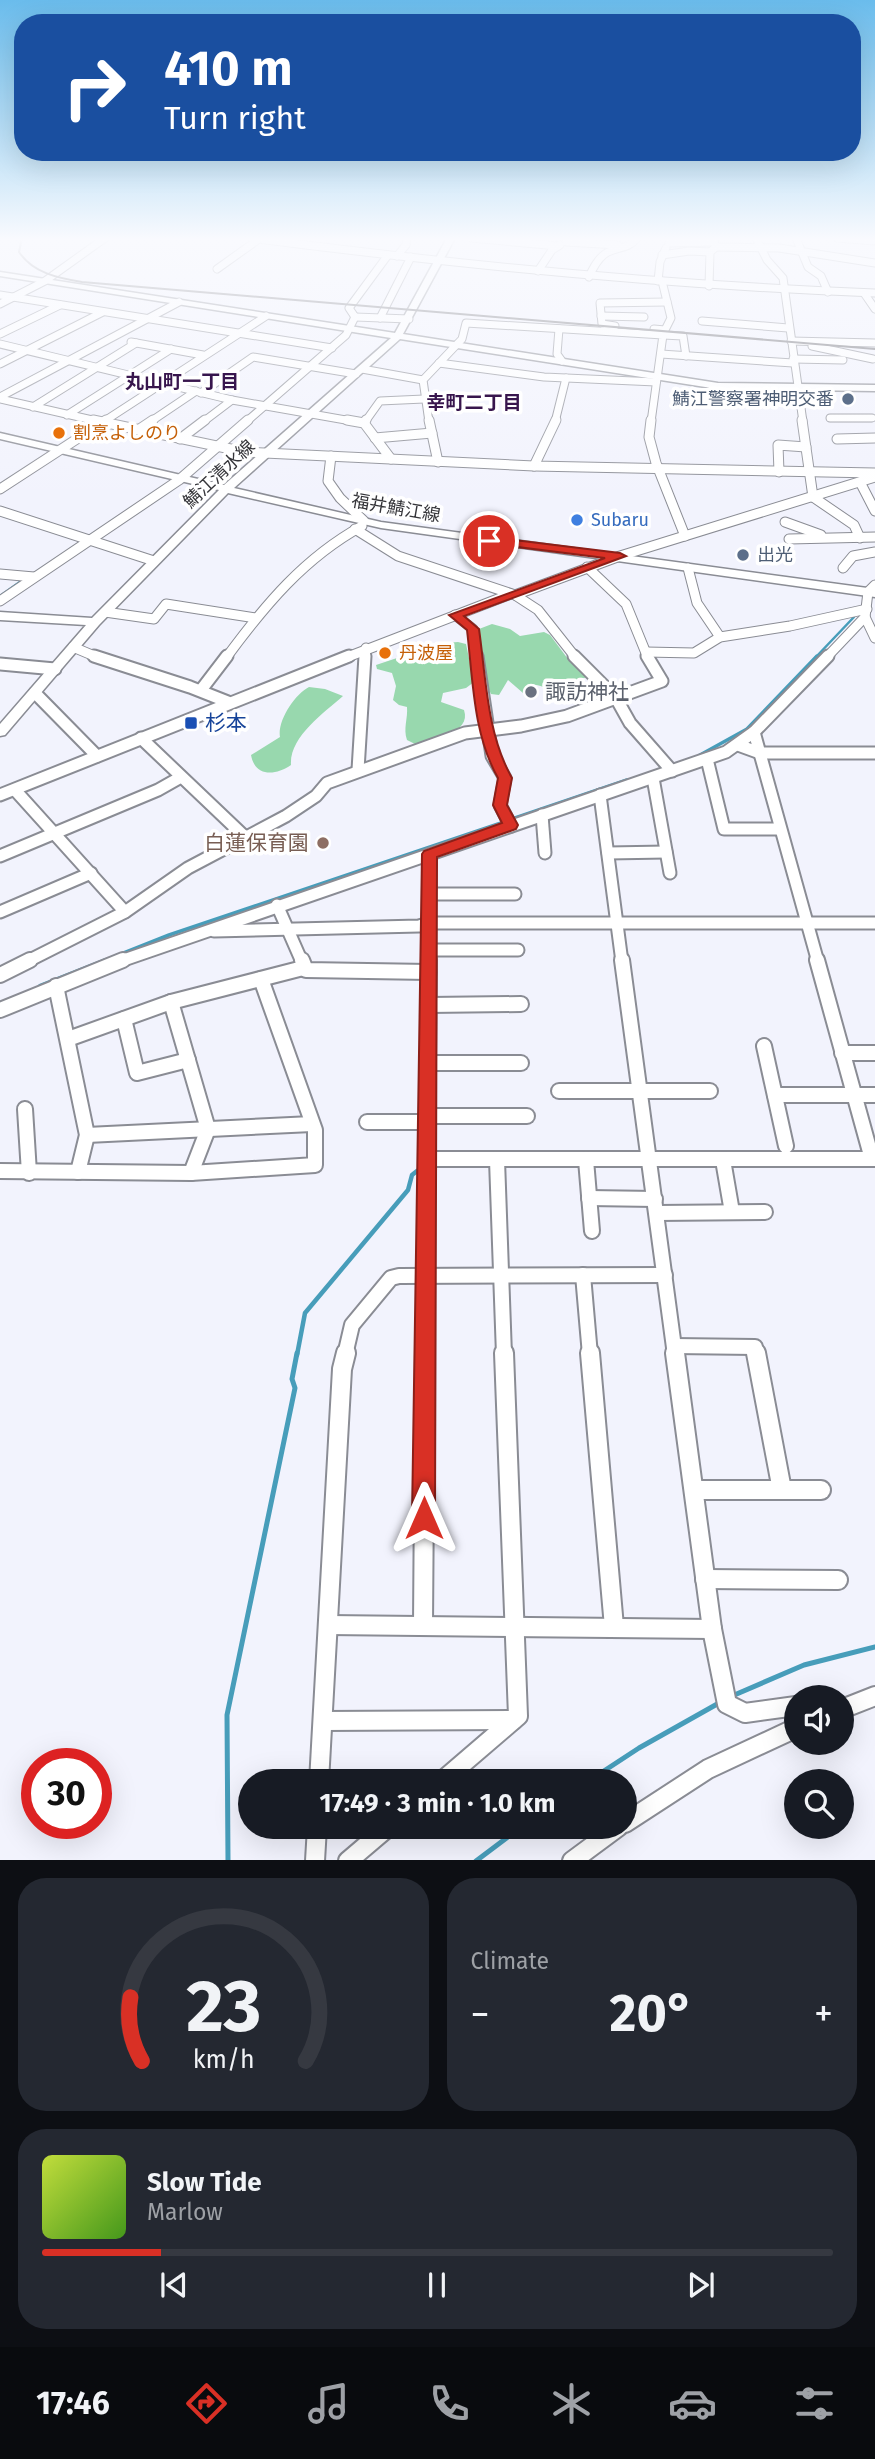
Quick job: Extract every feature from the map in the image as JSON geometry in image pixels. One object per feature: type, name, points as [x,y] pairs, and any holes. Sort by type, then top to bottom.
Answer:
[{"type":"main road","points":[[324,325],[656,379],[735,387],[875,388]]},
{"type":"main road","name":"鯖江清水線","points":[[0,732],[95,622],[154,561],[225,490],[398,336],[405,325]]},
{"type":"main road","name":"福井鯖江線","points":[[0,436],[363,524],[873,590]]},
{"type":"main road","points":[[0,616],[95,622]]},
{"type":"street","points":[[0,334],[19,325]]},
{"type":"street","points":[[0,363],[77,325]]},
{"type":"street","points":[[0,398],[139,325]]},
{"type":"street","points":[[184,325],[332,348]]},
{"type":"street","points":[[0,489],[253,325]]},
{"type":"street","points":[[0,601],[179,480],[311,367],[352,325]]},
{"type":"street","points":[[438,462],[424,399],[423,380],[462,339],[466,325]]},
{"type":"street","points":[[495,325],[683,336],[686,356]]},
{"type":"street","points":[[610,325],[665,330],[668,325]]},
{"type":"street","points":[[749,325],[788,328]]},
{"type":"street","points":[[788,325],[813,498]]},
{"type":"street","points":[[559,329],[557,354],[562,362]]},
{"type":"street","points":[[663,335],[649,437],[685,536]]},
{"type":"street","points":[[111,339],[203,355]]},
{"type":"street","points":[[791,343],[875,342]]},
{"type":"street","points":[[33,407],[136,343]]},
{"type":"street","points":[[791,343],[874,360]]},
{"type":"street","points":[[0,344],[232,400],[363,423],[391,459]]},
{"type":"street","points":[[67,415],[171,349]]},
{"type":"street","points":[[661,354],[793,361],[874,360]]},
{"type":"street","points":[[138,430],[253,357],[311,367],[423,380]]},
{"type":"street","points":[[439,363],[510,374],[656,379]]},
{"type":"street","points":[[534,466],[558,415],[566,378]]},
{"type":"street","points":[[0,398],[215,447],[269,452],[534,466],[875,475]]},
{"type":"street","points":[[363,423],[380,401],[424,399]]},
{"type":"street","points":[[180,439],[232,400]]},
{"type":"street","points":[[830,418],[874,420]]},
{"type":"street","points":[[375,438],[432,433]]},
{"type":"street","points":[[837,439],[875,438]]},
{"type":"street","points":[[779,472],[778,445],[806,447]]},
{"type":"street","points":[[331,456],[328,481],[363,524],[398,556],[513,595],[538,610],[568,650],[615,698],[630,723],[669,768]]},
{"type":"street","points":[[0,795],[228,702],[455,615],[620,556],[813,498],[875,475]]},
{"type":"street","points":[[860,482],[875,511]]},
{"type":"street","points":[[813,498],[854,525],[860,537]]},
{"type":"street","points":[[0,511],[154,561]]},
{"type":"street","points":[[785,522],[832,538]]},
{"type":"street","points":[[201,690],[256,618],[298,570],[363,524]]},
{"type":"street","points":[[789,539],[875,537]]},
{"type":"street","points":[[842,568],[853,556],[875,552]]},
{"type":"street","points":[[0,975],[125,912],[188,868],[296,809],[316,796],[327,783],[465,733],[522,726],[567,716],[662,681],[651,668],[631,612],[611,586],[587,567]]},
{"type":"street","points":[[688,568],[697,603],[720,637]]},
{"type":"street","points":[[0,574],[34,578]]},
{"type":"street","points":[[0,1010],[200,932],[430,854],[509,822],[542,815],[653,778],[669,768],[706,759],[738,746],[866,613],[873,590]]},
{"type":"street","points":[[105,612],[154,619],[166,604],[256,618]]},
{"type":"street","points":[[646,652],[694,653],[720,637],[866,613]]},
{"type":"street","points":[[866,613],[875,638]]},
{"type":"street","points":[[455,615],[473,629],[486,729],[492,756],[505,778],[500,805],[509,822]]},
{"type":"street","points":[[73,647],[201,690],[228,702]]},
{"type":"street","points":[[358,770],[366,648]]},
{"type":"street","points":[[0,664],[55,669]]},
{"type":"street","points":[[35,693],[97,756]]},
{"type":"street","points":[[426,1159],[873,1159],[754,732]]},
{"type":"street","points":[[141,738],[245,837]]},
{"type":"street","points":[[738,746],[760,753],[875,753]]},
{"type":"street","points":[[706,759],[724,829],[779,829]]},
{"type":"street","points":[[0,856],[158,790],[181,777]]},
{"type":"street","points":[[653,778],[670,873]]},
{"type":"street","points":[[15,790],[125,912]]},
{"type":"street","points":[[600,795],[705,1579],[725,1698],[745,1713],[784,1708]]},
{"type":"street","points":[[542,815],[545,853]]},
{"type":"street","points":[[608,853],[666,852]]},
{"type":"street","points":[[423,1625],[430,854]]},
{"type":"street","points":[[0,912],[92,873]]},
{"type":"street","points":[[429,894],[515,894]]},
{"type":"street","points":[[277,905],[303,968]]},
{"type":"street","points":[[200,932],[419,926],[429,923],[875,923]]},
{"type":"street","points":[[429,950],[518,950]]},
{"type":"street","points":[[68,1039],[170,1002],[303,968],[429,972]]},
{"type":"street","points":[[0,1171],[191,1173],[315,1165],[315,1130],[261,979]]},
{"type":"street","points":[[56,986],[87,1135],[78,1172]]},
{"type":"street","points":[[170,1002],[208,1129],[191,1173]]},
{"type":"street","points":[[429,1005],[521,1004]]},
{"type":"street","points":[[124,1019],[137,1073],[188,1060]]},
{"type":"street","points":[[764,1046],[786,1146]]},
{"type":"street","points":[[842,1053],[875,1053]]},
{"type":"street","points":[[428,1063],[520,1063]]},
{"type":"street","points":[[559,1091],[710,1091]]},
{"type":"street","points":[[775,1095],[875,1095]]},
{"type":"street","points":[[25,1109],[29,1172]]},
{"type":"street","points":[[367,1122],[527,1116]]},
{"type":"street","points":[[87,1135],[312,1124]]},
{"type":"street","points":[[456,1769],[518,1716],[498,1160]]},
{"type":"street","points":[[586,1160],[592,1231]]},
{"type":"street","points":[[723,1160],[732,1212]]},
{"type":"street","points":[[589,1198],[656,1206],[765,1212]]},
{"type":"street","points":[[320,1769],[342,1369],[352,1325],[391,1278],[426,1275],[665,1275]]},
{"type":"street","points":[[583,1275],[614,1628]]},
{"type":"street","points":[[674,1346],[755,1347],[782,1490]]},
{"type":"street","points":[[694,1490],[821,1490]]},
{"type":"street","points":[[705,1579],[838,1580]]},
{"type":"street","points":[[328,1625],[712,1629]]},
{"type":"street","points":[[854,1698],[875,1695]]},
{"type":"street","points":[[854,1704],[875,1695]]},
{"type":"street","points":[[323,1721],[513,1720]]},
{"type":"street","points":[[637,1815],[708,1769],[784,1733]]},
{"type":"street","points":[[315,1860],[316,1839]]},
{"type":"street","points":[[348,1860],[373,1839]]},
{"type":"street","points":[[572,1860],[601,1839]]},
{"type":"green space","points":[[492,624],[510,629],[520,636],[544,632],[550,635],[571,663],[588,677],[573,681],[565,695],[556,700],[541,686],[529,684],[528,692],[523,693],[508,680],[499,695],[491,694],[483,671],[479,629]]},
{"type":"green space","points":[[446,643],[466,644],[474,682],[466,688],[443,693],[441,702],[464,710],[465,718],[462,725],[449,734],[415,744],[407,740],[406,736],[407,707],[393,700],[396,686],[392,673],[377,669],[376,665],[400,657],[421,660]]},
{"type":"green space","points":[[309,687],[325,689],[343,696],[302,735],[292,755],[291,765],[279,771],[261,771],[251,755],[280,737],[281,723],[288,709]]},
{"type":"waterway","points":[[0,596],[24,579]]},
{"type":"waterway","points":[[815,658],[854,617]]},
{"type":"waterway","points":[[700,755],[747,729],[817,656]]},
{"type":"waterway","points":[[512,819],[627,780]]},
{"type":"waterway","points":[[101,962],[169,935],[504,822]]},
{"type":"waterway","points":[[40,986],[106,960]]},
{"type":"waterway","points":[[297,1355],[305,1313],[408,1190],[412,1175],[417,1171]]},
{"type":"waterway","points":[[228,1860],[227,1715],[295,1388],[292,1379],[297,1353]]},
{"type":"waterway","points":[[732,1696],[804,1665],[875,1647]]},
{"type":"waterway","points":[[607,1769],[719,1703]]},
{"type":"waterway","points":[[477,1860],[505,1839]]},
{"type":"tram line","points":[[589,325],[875,349]]},
{"type":"place","name":"鯖江警察署神明交番","points":[[848,399]]},
{"type":"place","name":"割烹よしのり","points":[[59,433]]},
{"type":"place","name":"Subaru","points":[[577,520]]},
{"type":"place","name":"出光","points":[[743,555]]},
{"type":"place","name":"丹波屋","points":[[385,653]]},
{"type":"place","name":"諏訪神社","points":[[531,692]]},
{"type":"place","name":"杉本","points":[[191,723]]},
{"type":"place","name":"白蓮保育園","points":[[323,843]]},
{"type":"district","name":"丸山町一丁目","points":[[182,381]]},
{"type":"district","name":"幸町二丁目","points":[[474,402]]},
{"type":"route","points":[[424,1518],[430,854],[511,825],[500,805],[505,778],[492,756],[486,729],[483,688],[473,629],[455,615],[620,556],[489,541]]}]
